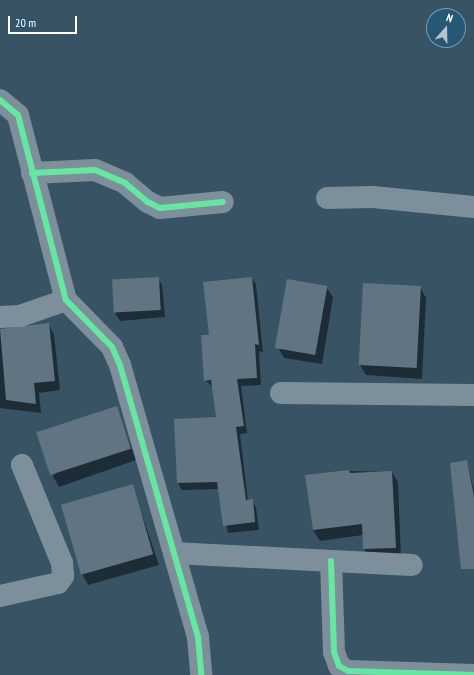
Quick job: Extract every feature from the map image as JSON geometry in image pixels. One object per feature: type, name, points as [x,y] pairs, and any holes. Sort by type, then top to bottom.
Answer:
[{"type":"street","points":[[0,100],[18,115],[66,300],[112,347],[120,365],[198,637],[201,675]]},
{"type":"street","points":[[32,173],[95,170],[125,183],[148,202],[160,208],[223,202]]},
{"type":"street","points":[[327,198],[373,197],[474,207]]},
{"type":"street","points":[[0,317],[20,316],[66,300]]},
{"type":"street","points":[[281,392],[474,395]]},
{"type":"street","points":[[0,596],[58,582],[63,576],[62,563],[22,465]]},
{"type":"street","points":[[174,553],[412,565]]},
{"type":"street","points":[[330,561],[334,652],[339,666],[348,671],[402,674],[474,675]]},
{"type":"building","points":[[159,277],[161,310],[114,312],[112,279]]},
{"type":"building","points":[[252,277],[259,345],[255,344],[257,378],[237,379],[244,426],[236,427],[246,500],[253,499],[255,522],[223,526],[217,482],[177,483],[174,419],[216,417],[211,380],[204,381],[201,335],[209,335],[203,282]]},
{"type":"building","points":[[287,279],[327,286],[315,355],[275,348]]},
{"type":"building","points":[[363,283],[421,286],[417,368],[359,365]]},
{"type":"building","points":[[49,323],[55,381],[34,383],[36,404],[6,400],[0,329]]},
{"type":"building","points":[[117,406],[131,449],[50,475],[36,432]]},
{"type":"building","points":[[467,460],[474,497],[474,569],[461,569],[450,463]]},
{"type":"building","points":[[349,470],[350,473],[392,471],[396,548],[363,549],[362,524],[313,530],[305,475]]},
{"type":"building","points":[[133,484],[153,554],[81,575],[61,505]]},
{"type":"cycle path","points":[[0,100],[18,115],[66,300],[112,347],[120,365],[198,637],[201,675]]},
{"type":"cycle path","points":[[32,173],[95,170],[125,183],[148,202],[160,208],[223,202]]},
{"type":"cycle path","points":[[331,561],[334,652],[339,666],[348,671],[474,675]]}]
